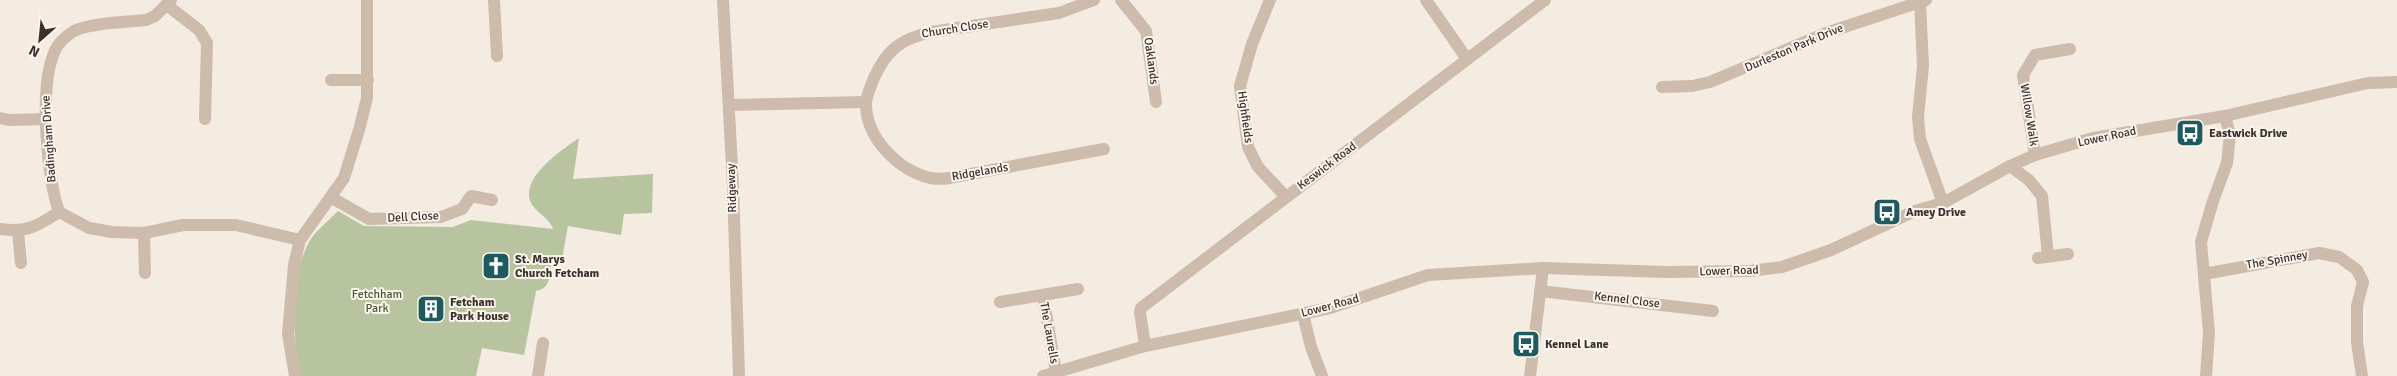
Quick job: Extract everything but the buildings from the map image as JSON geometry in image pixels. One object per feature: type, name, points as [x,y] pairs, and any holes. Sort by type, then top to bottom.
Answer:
[{"type":"street","points":[[295,376],[288,334],[294,265],[300,240],[332,198],[344,178],[351,159],[367,98],[368,0]]},
{"type":"street","points":[[494,0],[497,56]]},
{"type":"street","name":"Ridgeway","points":[[723,0],[729,105],[739,376]]},
{"type":"street","name":"Church Close","points":[[866,102],[873,80],[886,56],[912,36],[1059,14],[1094,0]]},
{"type":"street","name":"Oaklands","points":[[1121,0],[1146,32],[1156,102]]},
{"type":"street","name":"Highfields","points":[[1270,0],[1252,44],[1240,86],[1248,147],[1258,167],[1286,197]]},
{"type":"street","points":[[1426,0],[1467,59]]},
{"type":"street","points":[[1923,1],[1923,56],[1918,117],[1920,139],[1942,203]]},
{"type":"street","name":"Durleston Park Drive","points":[[1662,87],[1692,86],[1710,82],[1826,33],[1923,1]]},
{"type":"street","name":"Keswick Road","points":[[1145,346],[1141,308],[1539,2]]},
{"type":"street","points":[[169,3],[199,30],[207,43],[205,119]]},
{"type":"street","name":"Badingham Drive","points":[[59,212],[53,193],[47,119],[46,86],[54,53],[61,42],[75,30],[146,20],[155,16],[169,3]]},
{"type":"street","name":"Willow Walk","points":[[2035,155],[2023,75],[2035,55],[2070,49]]},
{"type":"street","points":[[331,80],[368,80]]},
{"type":"street","name":"Lower Road","points":[[1042,376],[1145,346],[1303,314],[1352,302],[1407,280],[1428,275],[1543,268],[1666,272],[1762,270],[1811,258],[1915,211],[1942,203],[2010,166],[2035,155],[2093,138],[2225,116],[2368,83],[2397,82]]},
{"type":"street","points":[[729,105],[866,102]]},
{"type":"street","name":"Ridgelands","points":[[866,102],[870,126],[879,141],[891,155],[919,174],[932,179],[949,178],[1104,149]]},
{"type":"street","points":[[2206,376],[2209,332],[2201,242],[2213,201],[2228,163],[2230,135],[2225,116]]},
{"type":"street","points":[[0,118],[8,120],[47,119]]},
{"type":"street","points":[[2010,166],[2029,180],[2042,196],[2043,257],[2068,254]]},
{"type":"street","name":"Dell Close","points":[[332,198],[369,219],[441,217],[462,209],[471,196],[492,200]]},
{"type":"street","points":[[0,229],[18,232],[37,226],[59,212],[89,228],[112,232],[144,233],[183,225],[236,225],[300,240]]},
{"type":"street","points":[[18,232],[21,263]]},
{"type":"street","points":[[144,233],[145,273]]},
{"type":"street","name":"The Spinney","points":[[2204,274],[2319,253],[2339,257],[2357,270],[2362,282],[2357,306],[2357,342],[2362,376]]},
{"type":"street","points":[[1530,376],[1543,268]]},
{"type":"street","name":"The Laurells","points":[[1000,302],[1078,289]]},
{"type":"street","name":"Kennel Close","points":[[1540,291],[1713,311]]},
{"type":"street","name":"The Laurells","points":[[1043,295],[1056,372]]},
{"type":"street","points":[[1303,314],[1311,347],[1322,376]]},
{"type":"street","points":[[538,376],[543,344]]},
{"type":"green space","name":"Fetchham Park","points":[[579,138],[573,179],[653,174],[652,213],[624,214],[621,235],[568,226],[561,265],[551,264],[547,285],[541,290],[536,291],[524,355],[482,348],[476,376],[299,376],[294,327],[297,277],[309,241],[338,211],[364,226],[453,227],[471,220],[553,229],[549,221],[531,203],[529,193],[531,184],[544,165]]},
{"type":"place","name":"Eastwick Drive","points":[[2190,133]]},
{"type":"place","name":"Amey Drive","points":[[1887,212]]},
{"type":"place","name":"St. Marys Church Fetcham","points":[[496,266]]},
{"type":"place","name":"Fetcham Park House","points":[[431,309]]},
{"type":"place","name":"Kennel Lane","points":[[1526,344]]}]
